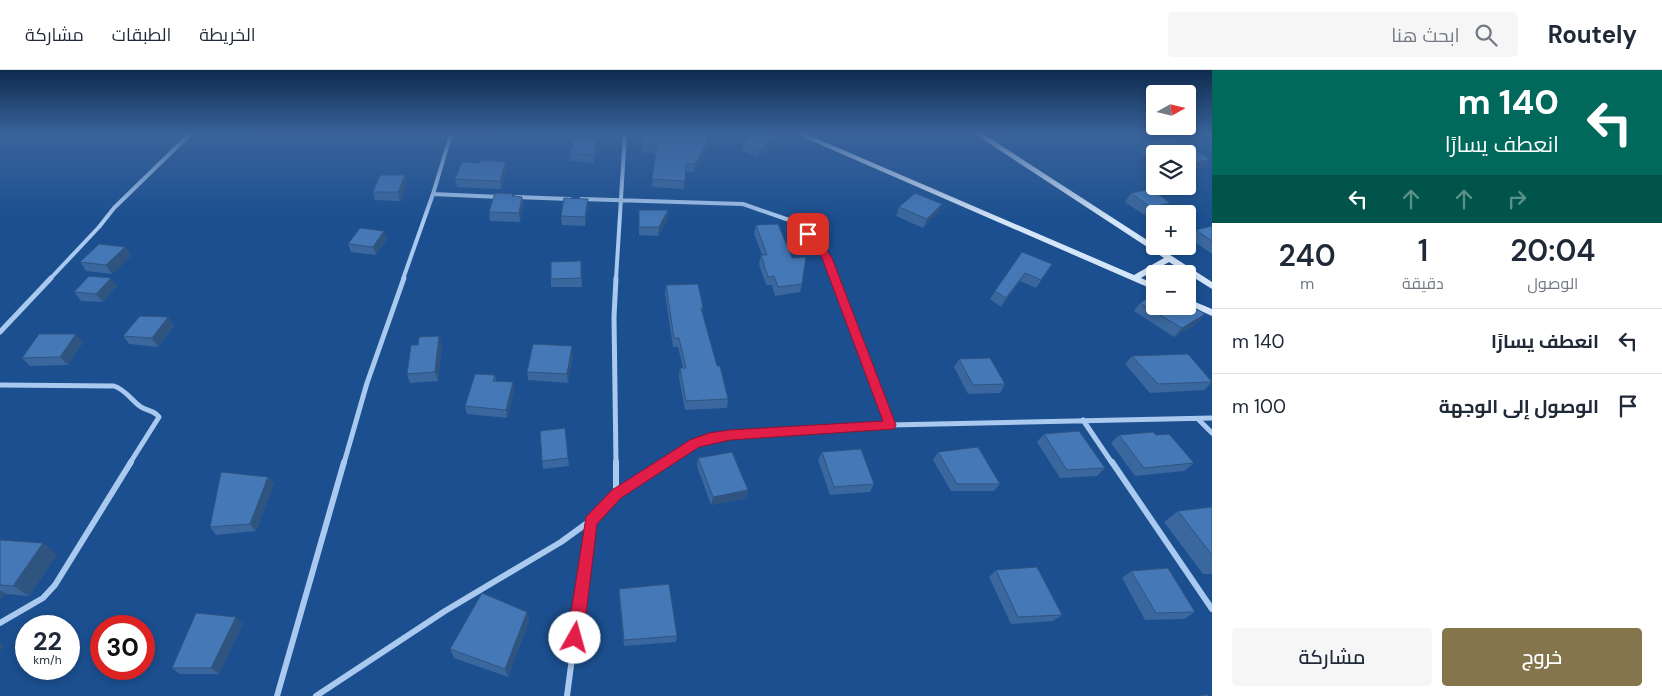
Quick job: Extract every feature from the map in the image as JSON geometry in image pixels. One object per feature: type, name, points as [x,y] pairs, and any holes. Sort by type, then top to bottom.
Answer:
[{"type":"main road","points":[[867,163],[1146,283]]},
{"type":"main road","points":[[1022,163],[1212,286]]},
{"type":"main road","points":[[1134,278],[1168,259]]},
{"type":"main road","points":[[1196,305],[1212,312]]},
{"type":"street","points":[[0,332],[99,227],[114,208],[160,163]]},
{"type":"street","points":[[277,696],[367,383],[442,163]]},
{"type":"street","points":[[616,494],[614,317],[624,163]]},
{"type":"street","points":[[433,194],[742,204],[792,221],[802,227],[819,245],[827,258],[890,425]]},
{"type":"street","points":[[0,385],[114,386],[125,391],[141,408],[156,412],[159,417],[55,585],[43,598],[0,623]]},
{"type":"street","points":[[1198,418],[1212,433]]},
{"type":"street","points":[[316,696],[446,611],[561,542],[590,521],[616,494],[694,444],[709,438],[890,425],[1212,418]]},
{"type":"street","points":[[1082,420],[1212,610]]},
{"type":"street","points":[[567,696],[590,521]]},
{"type":"building","points":[[462,163],[506,163],[500,181],[455,179]]},
{"type":"building","points":[[654,163],[695,163],[686,164],[685,181],[652,179]]},
{"type":"building","points":[[380,175],[405,175],[398,192],[373,192]]},
{"type":"building","points":[[1146,190],[1146,195],[1159,195],[1170,203],[1147,205],[1131,193]]},
{"type":"building","points":[[495,193],[513,194],[512,196],[522,197],[519,213],[489,212]]},
{"type":"building","points":[[915,193],[942,204],[927,219],[899,207]]},
{"type":"building","points":[[564,198],[588,199],[585,217],[561,216]]},
{"type":"building","points":[[639,210],[668,210],[659,227],[639,227]]},
{"type":"building","points":[[778,224],[792,258],[806,257],[802,284],[778,287],[774,276],[768,277],[761,255],[767,255],[756,225]]},
{"type":"building","points":[[1212,226],[1212,241],[1196,230]]},
{"type":"building","points":[[360,228],[384,231],[373,247],[348,244]]},
{"type":"building","points":[[99,244],[125,247],[106,265],[80,262]]},
{"type":"building","points":[[1022,252],[1052,264],[1041,280],[1025,273],[1006,298],[995,291]]},
{"type":"building","points":[[581,261],[581,278],[551,279],[551,262]]},
{"type":"building","points":[[89,276],[111,278],[96,294],[74,292]]},
{"type":"building","points":[[698,284],[703,307],[701,308],[717,366],[720,366],[728,399],[686,401],[680,368],[686,368],[679,338],[674,338],[666,285]]},
{"type":"building","points":[[1146,299],[1146,307],[1140,303]]},
{"type":"building","points":[[1196,309],[1205,314],[1182,328],[1160,315],[1196,315]]},
{"type":"building","points":[[140,316],[168,317],[152,338],[123,336]]},
{"type":"building","points":[[39,334],[76,334],[60,357],[22,358]]},
{"type":"building","points":[[439,336],[435,372],[407,374],[411,345],[418,345],[419,337]]},
{"type":"building","points":[[533,344],[572,346],[567,374],[527,372]]},
{"type":"building","points":[[1188,354],[1212,382],[1158,384],[1132,356]]},
{"type":"building","points":[[990,358],[1005,384],[973,385],[959,359]]},
{"type":"building","points":[[475,374],[495,375],[493,381],[513,382],[506,410],[465,406]]},
{"type":"building","points":[[565,428],[568,458],[542,461],[540,431]]},
{"type":"building","points":[[1079,431],[1105,468],[1067,470],[1044,434]]},
{"type":"building","points":[[1153,432],[1156,435],[1169,434],[1194,463],[1144,468],[1119,435]]},
{"type":"building","points":[[978,447],[1000,484],[957,484],[938,452]]},
{"type":"building","points":[[861,449],[874,484],[834,487],[822,452]]},
{"type":"building","points":[[732,452],[748,490],[713,497],[698,458]]},
{"type":"building","points":[[221,472],[268,477],[250,524],[210,527]]},
{"type":"building","points":[[1212,507],[1212,555],[1178,511]]},
{"type":"building","points":[[0,540],[43,543],[13,586],[0,585]]},
{"type":"building","points":[[1037,567],[1062,615],[1018,617],[996,570]]},
{"type":"building","points":[[1168,568],[1195,612],[1156,613],[1131,571]]},
{"type":"building","points":[[669,584],[677,636],[624,640],[619,589]]},
{"type":"building","points":[[482,593],[527,612],[505,669],[450,649]]},
{"type":"building","points":[[196,613],[236,617],[211,668],[172,668]]},
{"type":"route","points":[[575,638],[590,521],[616,494],[674,456],[694,444],[709,438],[890,425],[827,258],[819,245],[808,234]]}]
